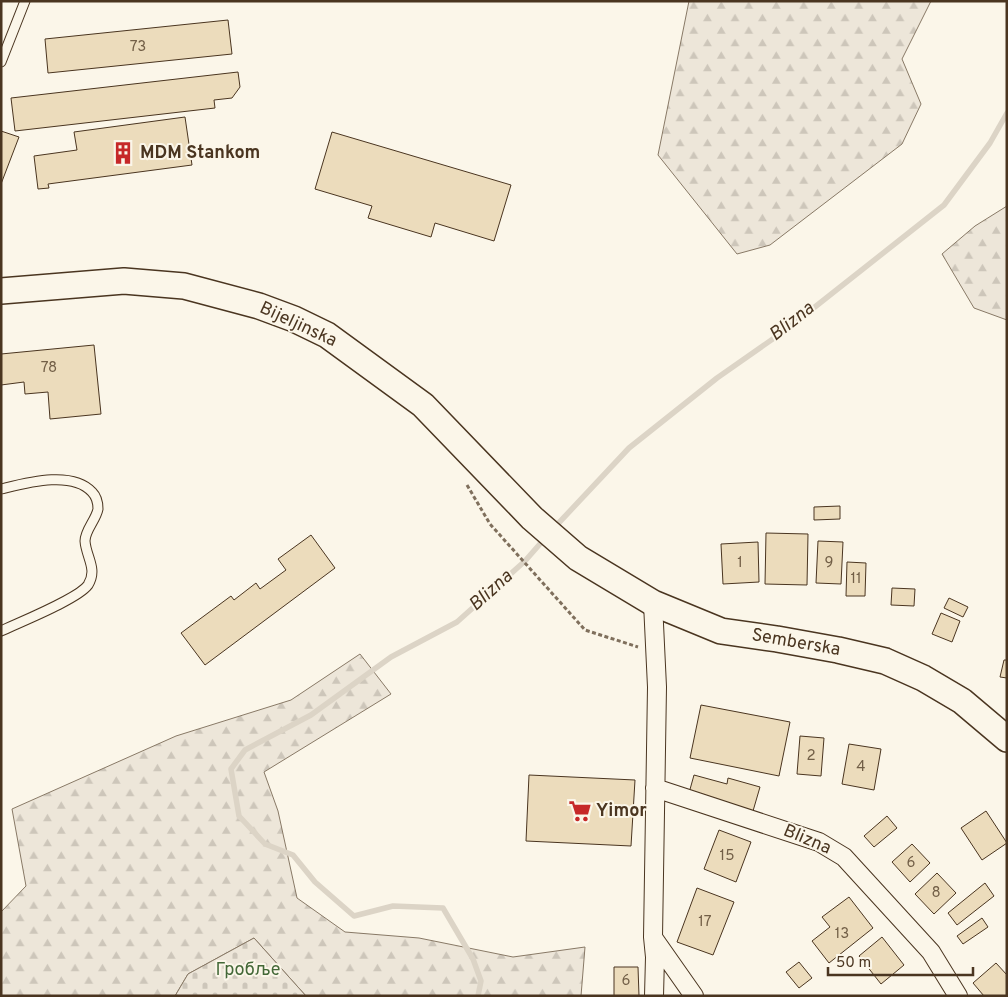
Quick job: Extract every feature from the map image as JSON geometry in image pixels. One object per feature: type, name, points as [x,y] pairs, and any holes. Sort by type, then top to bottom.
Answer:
[{"type":"main road","name":"Bijeljinska","points":[[1,291],[124,281],[184,286],[259,306],[294,319],[327,335],[423,405],[532,518],[578,558]]},
{"type":"main road","name":"Semberska","points":[[578,558],[652,603],[721,631],[838,650],[885,661],[923,678],[962,701],[1007,739]]},
{"type":"street","points":[[652,603],[657,687],[653,937],[655,957],[654,996]]},
{"type":"street","name":"Blizna","points":[[655,788],[820,842],[844,858],[931,952],[958,996]]},
{"type":"street","points":[[653,937],[694,996]]},
{"type":"lane","points":[[1,62],[26,1]]},
{"type":"lane","points":[[1,489],[31,482],[67,480],[86,486],[96,496],[98,510],[85,540],[93,573],[88,586],[74,597],[1,631]]},
{"type":"path","points":[[517,555],[549,587],[586,630],[655,652]]},
{"type":"green space","points":[[689,1],[931,1],[902,59],[921,104],[902,144],[770,245],[737,254],[658,155]]},
{"type":"green space","points":[[1007,206],[1007,320],[974,308],[942,254],[975,226]]},
{"type":"green space","points":[[360,654],[391,694],[264,772],[278,811],[297,898],[345,932],[419,938],[513,957],[585,947],[581,996],[306,996],[254,938],[188,974],[175,996],[1,996],[1,912],[26,886],[12,809],[176,736],[291,700]]},
{"type":"green space","name":"Гробље","points":[[254,938],[306,996],[175,996],[188,974]]},
{"type":"building","points":[[228,20],[232,54],[48,73],[45,39]]},
{"type":"building","points":[[238,72],[240,87],[232,98],[214,100],[215,108],[15,131],[11,98]]},
{"type":"building","name":"MDM Stankom","points":[[185,117],[192,165],[48,184],[49,188],[38,189],[34,156],[77,150],[74,132]]},
{"type":"building","points":[[1,131],[19,137],[1,184]]},
{"type":"building","points":[[332,132],[511,185],[494,241],[435,223],[431,237],[368,218],[372,206],[315,189]]},
{"type":"building","points":[[94,345],[101,414],[50,419],[48,392],[25,394],[24,382],[1,385],[1,354]]},
{"type":"building","points":[[840,506],[840,519],[814,520],[814,507]]},
{"type":"building","points":[[766,533],[808,534],[807,585],[765,584]]},
{"type":"building","points":[[311,535],[335,568],[205,665],[181,633],[231,596],[234,600],[256,583],[260,589],[286,570],[278,559]]},
{"type":"building","points":[[818,541],[843,542],[841,584],[816,583]]},
{"type":"building","points":[[758,542],[759,582],[723,584],[721,544]]},
{"type":"building","points":[[847,562],[866,563],[865,596],[846,596]]},
{"type":"building","points":[[892,588],[915,589],[914,606],[891,605]]},
{"type":"building","points":[[949,598],[968,607],[963,617],[944,608]]},
{"type":"building","points":[[941,613],[960,621],[952,642],[932,634]]},
{"type":"building","points":[[1004,660],[1007,660],[1007,678],[1000,677]]},
{"type":"building","points":[[701,705],[790,722],[779,776],[690,758]]},
{"type":"building","points":[[800,736],[824,738],[821,776],[797,774]]},
{"type":"building","points":[[849,744],[881,749],[874,790],[842,784]]},
{"type":"building","name":"Yimor","points":[[529,775],[635,780],[631,846],[526,841]]},
{"type":"building","points":[[694,775],[727,784],[728,778],[760,787],[753,811],[689,793]]},
{"type":"building","points":[[986,811],[1007,843],[982,860],[961,828]]},
{"type":"building","points":[[887,816],[897,828],[874,847],[864,836]]},
{"type":"building","points":[[719,830],[751,842],[736,882],[704,869]]},
{"type":"building","points":[[912,844],[930,863],[910,882],[892,862]]},
{"type":"building","points":[[937,873],[956,893],[934,914],[915,894]]},
{"type":"building","points":[[985,883],[994,896],[957,925],[948,913]]},
{"type":"building","points":[[697,888],[734,902],[713,955],[677,942]]},
{"type":"building","points":[[849,897],[873,928],[829,963],[812,941],[830,927],[822,917]]},
{"type":"building","points":[[982,918],[988,927],[963,944],[957,936]]},
{"type":"building","points":[[882,937],[904,965],[881,984],[859,956]]},
{"type":"building","points":[[799,962],[812,978],[799,988],[786,972]]},
{"type":"building","points":[[996,963],[1007,975],[1007,996],[984,996],[973,983]]},
{"type":"building","points":[[614,967],[638,967],[639,996],[614,996]]},
{"type":"waterway","name":"Blizna","points":[[554,528],[629,448],[717,378],[787,329],[944,205],[990,143],[1007,113]]},
{"type":"waterway","name":"Blizna","points":[[478,996],[481,981],[473,959],[443,908],[393,906],[354,916],[315,882],[293,855],[265,844],[239,816],[231,769],[245,750],[311,715],[391,657],[457,622],[525,561],[546,537]]},
{"type":"place","name":"MDM Stankom","points":[[123,153]]},
{"type":"place","name":"Yimor","points":[[580,811]]}]
